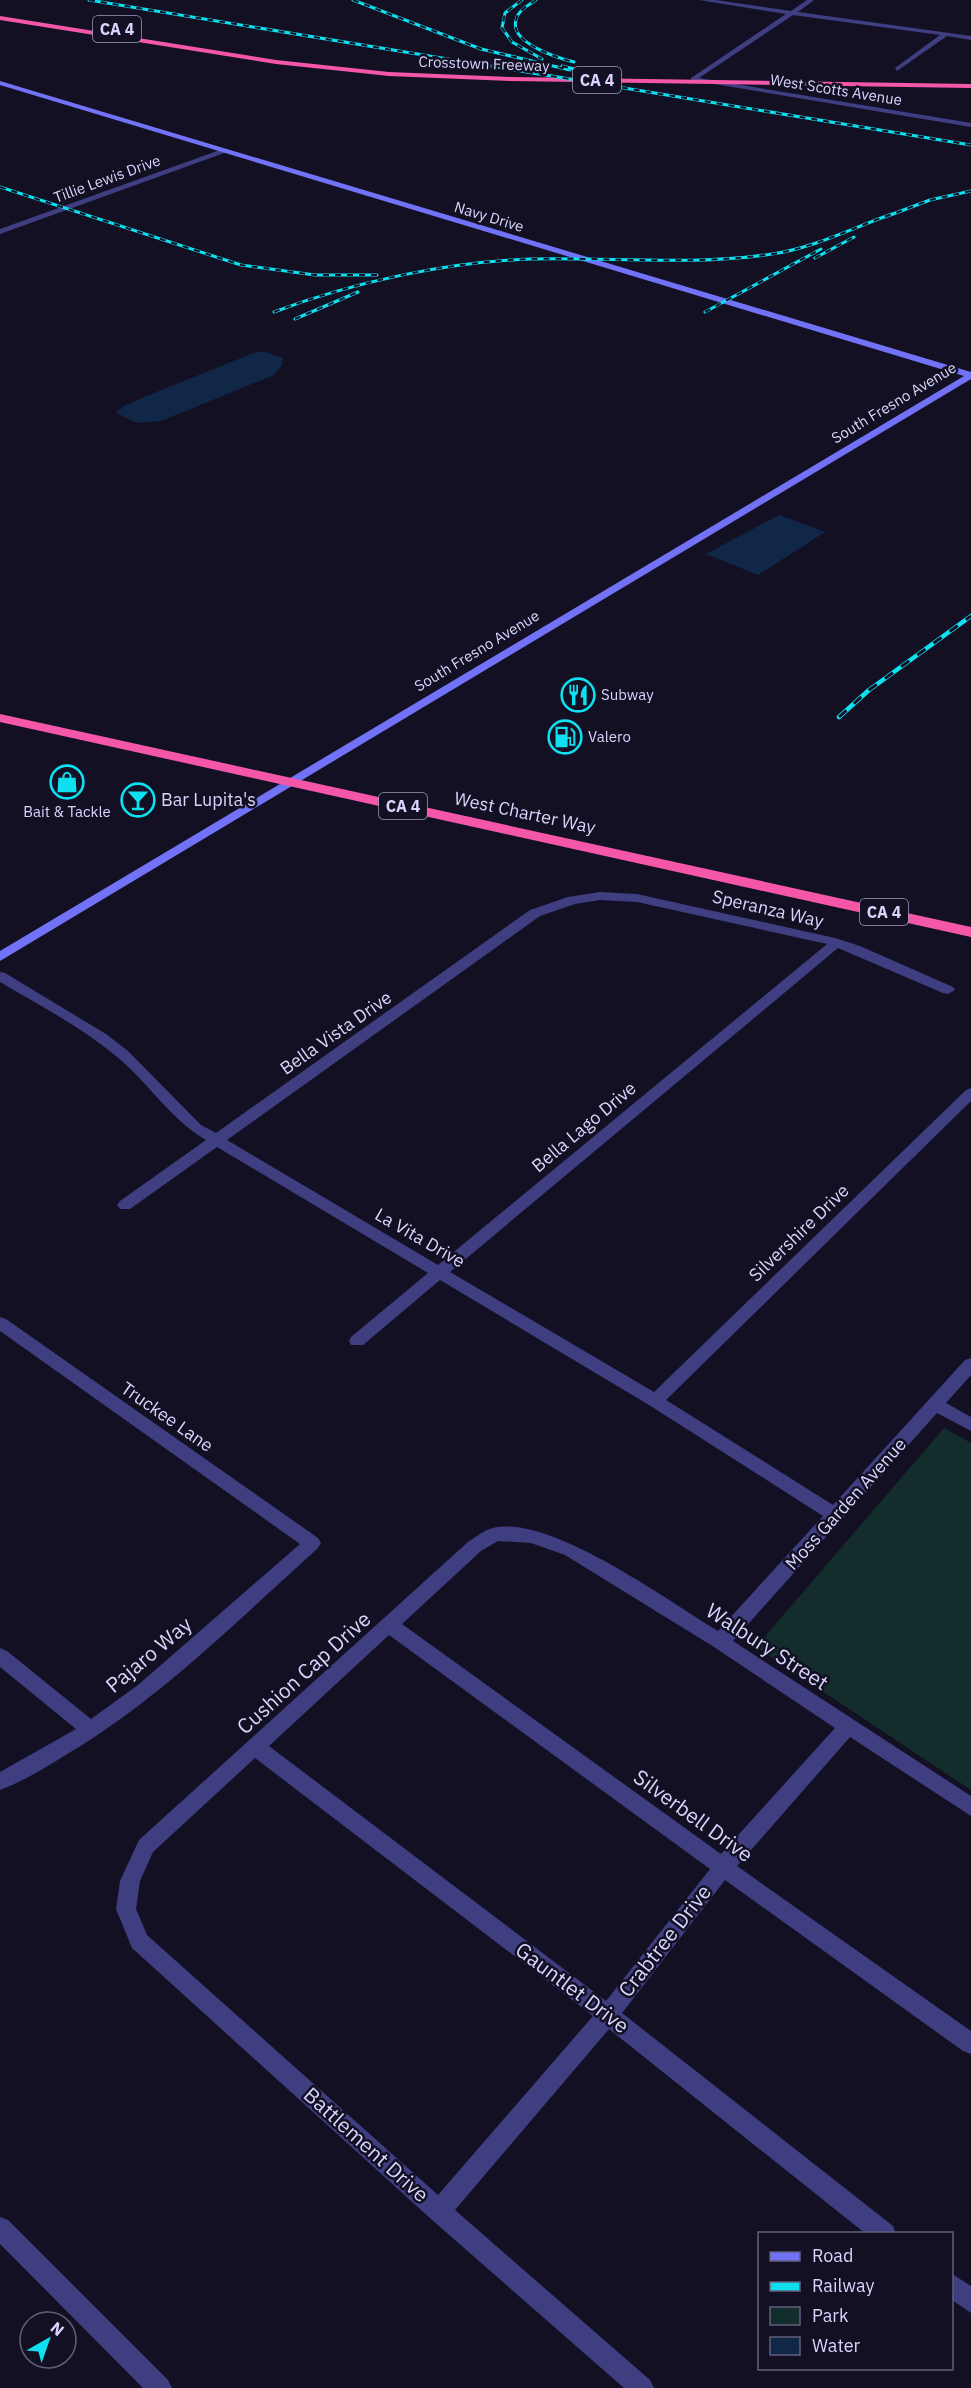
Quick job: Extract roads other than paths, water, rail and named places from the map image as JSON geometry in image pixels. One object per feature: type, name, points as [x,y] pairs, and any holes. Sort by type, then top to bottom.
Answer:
[{"type":"highway","name":"Crosstown Freeway","points":[[0,13],[50,18],[233,50],[344,62],[505,69]]},
{"type":"highway","name":"Crosstown Freeway","points":[[0,18],[331,69],[460,78],[971,86]]},
{"type":"highway","name":"Crosstown Freeway","points":[[527,70],[737,73]]},
{"type":"highway","name":"West Charter Way","points":[[0,718],[971,932]]},
{"type":"street","points":[[702,0],[971,38]]},
{"type":"street","points":[[791,13],[811,0]]},
{"type":"street","name":"West Scotts Avenue","points":[[791,13],[695,75],[693,79],[971,125]]},
{"type":"street","points":[[895,73],[946,34]]},
{"type":"street","name":"Navy Drive","points":[[0,84],[971,375]]},
{"type":"street","name":"Tillie Lewis Drive","points":[[0,232],[223,152]]},
{"type":"street","name":"South Fresno Avenue","points":[[0,957],[291,781],[895,423],[971,375]]},
{"type":"street","name":"Speranza Way","points":[[573,900],[600,896],[637,898],[836,943],[855,949],[948,990]]},
{"type":"street","name":"Bella Vista Drive","points":[[125,1205],[536,913],[573,900]]},
{"type":"street","name":"Bella Lago Drive","points":[[357,1341],[836,943]]},
{"type":"street","name":"La Vita Drive","points":[[0,976],[101,1037],[123,1054],[196,1128],[655,1401],[836,1515]]},
{"type":"street","name":"Silvershire Drive","points":[[655,1401],[971,1094]]},
{"type":"street","name":"Truckee Lane","points":[[0,1323],[312,1542]]},
{"type":"street","name":"Moss Garden Avenue","points":[[720,1642],[971,1364]]},
{"type":"street","points":[[936,1405],[971,1425]]},
{"type":"street","name":"Cushion Cap Drive","points":[[130,1881],[146,1846],[475,1546],[495,1534],[532,1536]]},
{"type":"street","name":"Walbury Street","points":[[532,1536],[571,1550],[720,1642],[971,1807]]},
{"type":"street","name":"Pajaro Way","points":[[0,1781],[36,1763],[91,1730],[145,1691],[312,1542]]},
{"type":"street","name":"Silverbell Drive","points":[[389,1625],[971,2044]]},
{"type":"street","points":[[0,1656],[91,1730]]},
{"type":"street","name":"Crabtree Drive","points":[[439,2211],[608,2015],[723,1867],[847,1727]]},
{"type":"street","name":"Gauntlet Drive","points":[[255,1747],[608,2015],[882,2232]]},
{"type":"street","name":"Battlement Drive","points":[[130,1881],[126,1909],[139,1941],[439,2211],[642,2388]]},
{"type":"street","points":[[0,2228],[160,2388]]},
{"type":"street","points":[[953,2288],[971,2301]]},
{"type":"water","points":[[256,352],[265,352],[283,358],[282,365],[274,375],[161,421],[137,423],[116,413],[122,407],[144,397]]},
{"type":"water","points":[[779,515],[825,532],[758,575],[706,554]]},
{"type":"railway","points":[[89,0],[971,145]]},
{"type":"railway","points":[[353,0],[481,49],[570,70]]},
{"type":"railway","points":[[522,0],[505,13],[502,28],[512,42],[542,59]]},
{"type":"railway","points":[[536,0],[517,16],[516,28],[520,36],[536,48],[574,62]]},
{"type":"railway","points":[[562,66],[603,76]]},
{"type":"railway","points":[[0,187],[241,265],[315,275],[377,275]]},
{"type":"railway","points":[[885,217],[930,200],[971,191]]},
{"type":"railway","points":[[274,312],[368,283],[467,264],[531,259],[712,260],[772,254],[818,242],[892,214]]},
{"type":"railway","points":[[815,258],[854,237]]},
{"type":"railway","points":[[705,312],[821,249]]},
{"type":"railway","points":[[295,319],[358,292]]},
{"type":"railway","points":[[839,717],[869,690],[971,616]]},
{"type":"place","name":"Subway","points":[[578,695]]},
{"type":"place","name":"Valero","points":[[565,737]]},
{"type":"place","name":"Bait & Tackle","points":[[67,782]]},
{"type":"place","name":"Bar Lupita's","points":[[138,800]]}]
